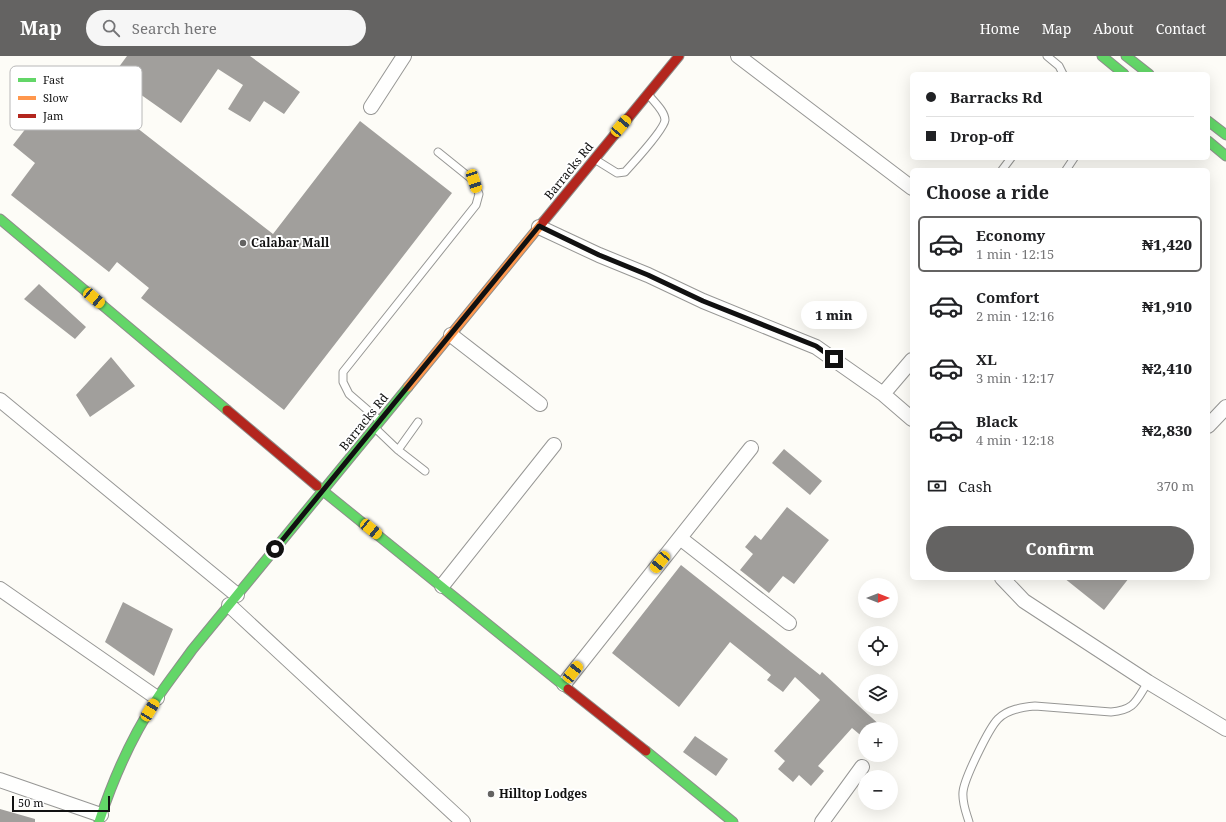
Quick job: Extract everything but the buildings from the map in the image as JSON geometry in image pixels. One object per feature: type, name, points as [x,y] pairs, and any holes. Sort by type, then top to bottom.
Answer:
[{"type":"street","points":[[371,107],[404,56]]},
{"type":"street","name":"Barracks Rd","points":[[100,818],[123,760],[136,733],[157,698],[192,650],[324,491],[594,158],[679,56]]},
{"type":"street","points":[[738,56],[910,186]]},
{"type":"street","points":[[1102,56],[1122,72]]},
{"type":"street","points":[[1126,56],[1146,72]]},
{"type":"street","points":[[1210,123],[1226,135]]},
{"type":"street","points":[[1210,143],[1226,156]]},
{"type":"street","points":[[0,218],[324,491],[733,822]]},
{"type":"street","points":[[539,226],[599,255],[648,275],[703,301],[816,346],[883,394],[910,417]]},
{"type":"street","points":[[450,335],[540,404]]},
{"type":"street","points":[[883,394],[910,362]]},
{"type":"street","points":[[0,400],[233,600],[463,822]]},
{"type":"street","points":[[1210,424],[1226,407]]},
{"type":"street","points":[[442,586],[554,445]]},
{"type":"street","points":[[564,684],[751,448]]},
{"type":"street","points":[[680,538],[789,623]]},
{"type":"street","points":[[1004,580],[1024,601],[1148,682],[1226,729]]},
{"type":"street","points":[[0,589],[157,698]]},
{"type":"street","points":[[822,822],[862,767]]},
{"type":"street","points":[[0,780],[100,818]]},
{"type":"lane","points":[[1047,56],[1059,66],[1062,72]]},
{"type":"lane","points":[[594,158],[617,173],[625,172],[661,130],[664,120],[662,112],[647,94]]},
{"type":"lane","points":[[425,471],[398,450],[378,424],[349,394],[343,382],[343,372],[476,205],[478,194],[474,181],[438,152]]},
{"type":"lane","points":[[398,450],[418,422]]},
{"type":"lane","points":[[969,822],[964,806],[964,785],[989,729],[999,718],[1011,710],[1035,706],[1111,712],[1123,711],[1132,707],[1148,682]]},
{"type":"traffic: fast","points":[[1102,56],[1122,72]]},
{"type":"traffic: fast","points":[[1126,56],[1146,72]]},
{"type":"traffic: fast","points":[[1210,123],[1226,135]]},
{"type":"traffic: fast","points":[[1210,143],[1226,156]]},
{"type":"traffic: fast","points":[[0,219],[227,410]]},
{"type":"traffic: fast","points":[[99,822],[110,790],[131,744],[147,714],[165,687],[192,650],[408,387]]},
{"type":"traffic: fast","points":[[317,486],[568,689]]},
{"type":"traffic: fast","points":[[646,751],[733,822]]},
{"type":"traffic: slow","points":[[408,387],[543,222]]},
{"type":"traffic: jam","points":[[543,222],[679,56]]},
{"type":"traffic: jam","points":[[227,410],[317,486]]},
{"type":"traffic: jam","points":[[568,689],[646,751]]},
{"type":"place","name":"Calabar Mall","points":[[243,243]]},
{"type":"place","name":"Hilltop Lodges","points":[[491,794]]},
{"type":"route","points":[[275,549],[324,491],[539,226],[599,255],[648,275],[703,301],[816,346],[834,359]]}]
